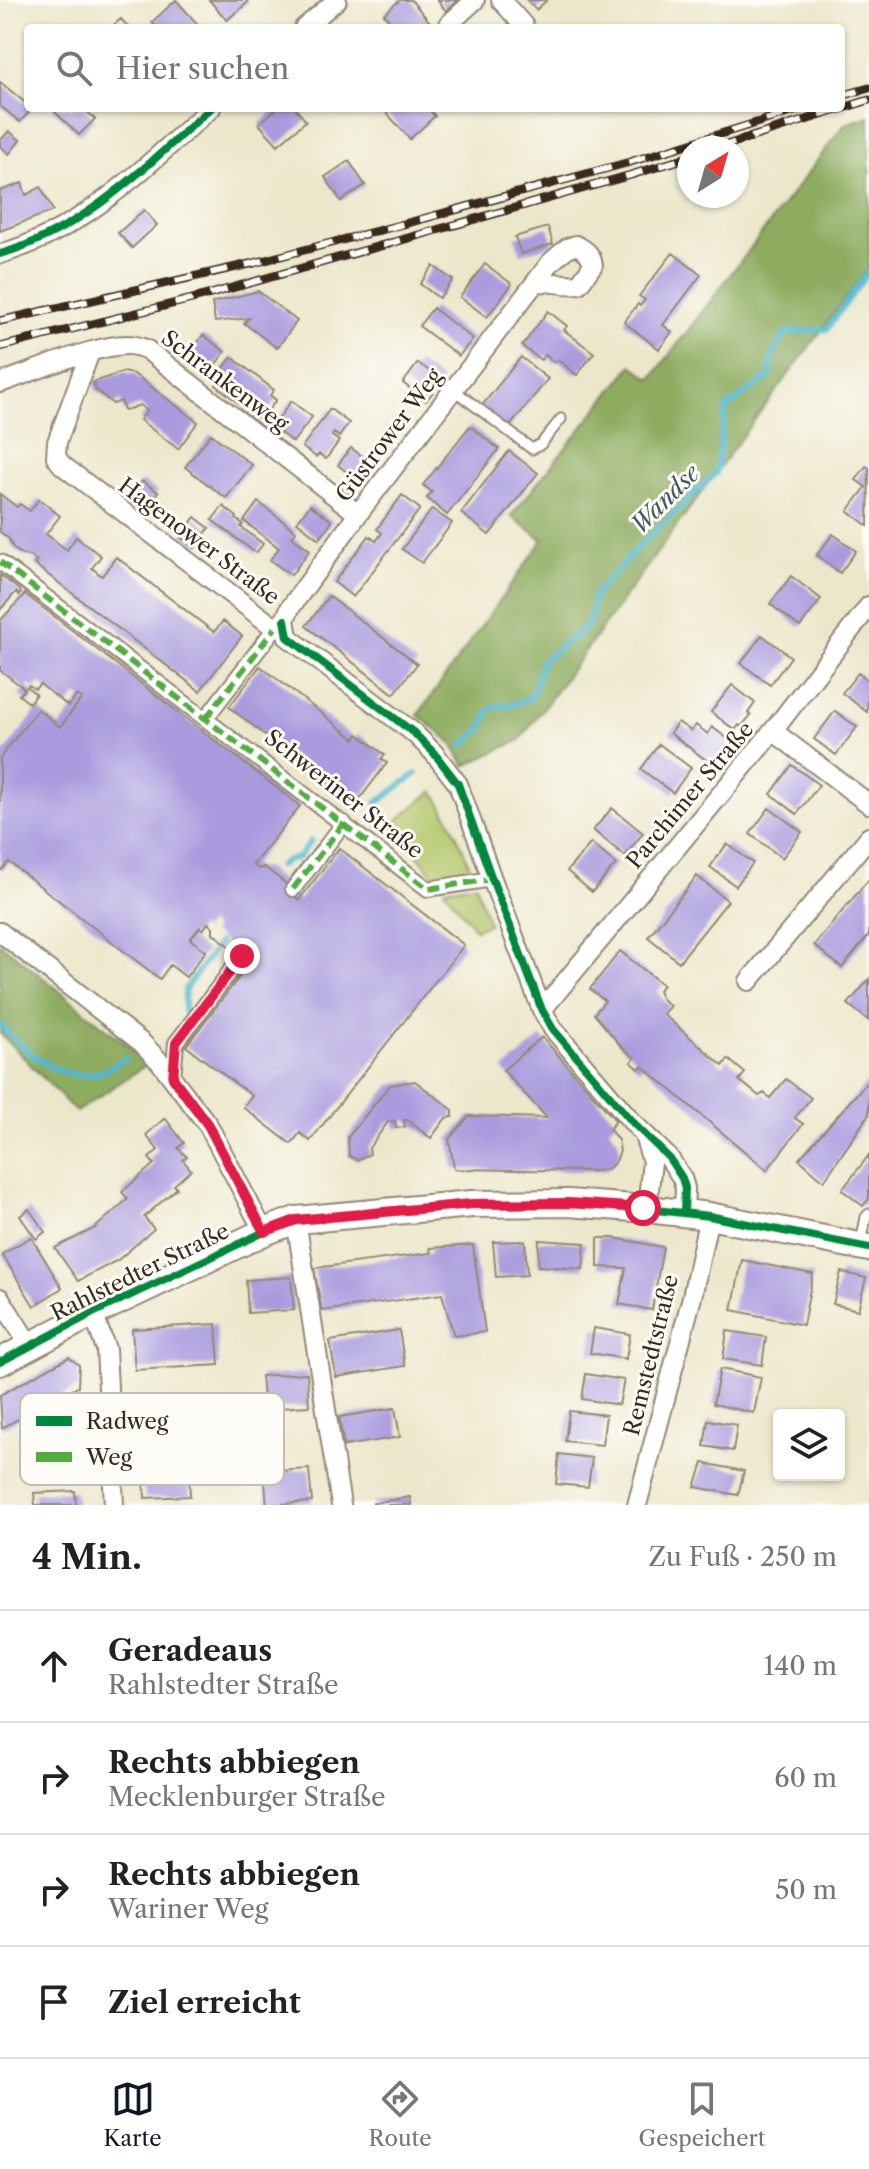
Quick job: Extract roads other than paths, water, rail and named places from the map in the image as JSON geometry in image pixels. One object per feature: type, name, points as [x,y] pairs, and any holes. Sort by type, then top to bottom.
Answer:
[{"type":"main road","name":"Rahlstedter Straße","points":[[0,1362],[93,1313],[264,1232],[296,1220],[472,1204],[568,1203],[697,1214],[865,1247]]},
{"type":"street","points":[[309,24],[337,0]]},
{"type":"street","points":[[449,24],[475,0]]},
{"type":"street","points":[[501,0],[522,24]]},
{"type":"street","points":[[0,254],[46,238],[84,216],[207,112]]},
{"type":"street","name":"Güstrower Weg","points":[[280,624],[358,514],[536,282]]},
{"type":"street","name":"Schrankenweg","points":[[0,383],[119,345],[146,349],[358,514]]},
{"type":"street","name":"Hagenower Straße","points":[[90,352],[57,442],[56,457],[62,465],[100,496],[280,624],[288,637],[414,733],[458,784],[492,879]]},
{"type":"street","name":"Schweriner Straße","points":[[0,562],[428,889],[492,879]]},
{"type":"street","name":"Parchimer Straße","points":[[542,1010],[773,731],[869,606]]},
{"type":"street","points":[[206,718],[280,624]]},
{"type":"street","points":[[773,731],[869,804]]},
{"type":"street","points":[[293,889],[344,823]]},
{"type":"street","points":[[749,981],[869,837]]},
{"type":"street","points":[[492,879],[542,1010],[553,1029],[644,1136],[669,1158],[682,1178],[697,1214]]},
{"type":"street","points":[[0,932],[142,1043],[173,1078],[208,1125],[264,1232]]},
{"type":"street","points":[[173,1078],[176,1043],[242,956]]},
{"type":"street","points":[[644,1136],[652,1161],[647,1209]]},
{"type":"street","name":"Remstedtstraße","points":[[637,1505],[692,1297],[697,1214]]},
{"type":"street","points":[[296,1220],[341,1505]]},
{"type":"street","points":[[0,1298],[30,1346]]},
{"type":"street","points":[[93,1313],[106,1349],[108,1393]]},
{"type":"street","points":[[113,1485],[114,1505]]},
{"type":"lane","points":[[454,390],[532,449],[541,444],[561,419]]},
{"type":"lane","points":[[865,1247],[866,1217],[869,1214]]},
{"type":"waterway","name":"Wandse","points":[[463,745],[481,730],[493,707],[532,697],[542,661],[588,626],[595,594],[716,473],[726,408],[770,376],[772,355],[786,333],[827,329],[869,271]]},
{"type":"waterway","name":"Wandse","points":[[377,803],[416,774]]},
{"type":"waterway","name":"Wandse","points":[[279,866],[298,858],[311,841]]},
{"type":"waterway","name":"Wandse","points":[[184,1011],[185,989],[219,943]]},
{"type":"waterway","name":"Wandse","points":[[0,1025],[32,1054],[56,1069],[70,1073],[98,1073],[126,1058]]},
{"type":"railway","points":[[845,95],[869,88]]},
{"type":"railway","points":[[845,108],[869,100]]},
{"type":"railway","points":[[0,321],[254,263],[415,221],[630,162],[791,112]]},
{"type":"railway","points":[[749,138],[831,112]]},
{"type":"railway","points":[[0,347],[200,297],[677,161]]}]
